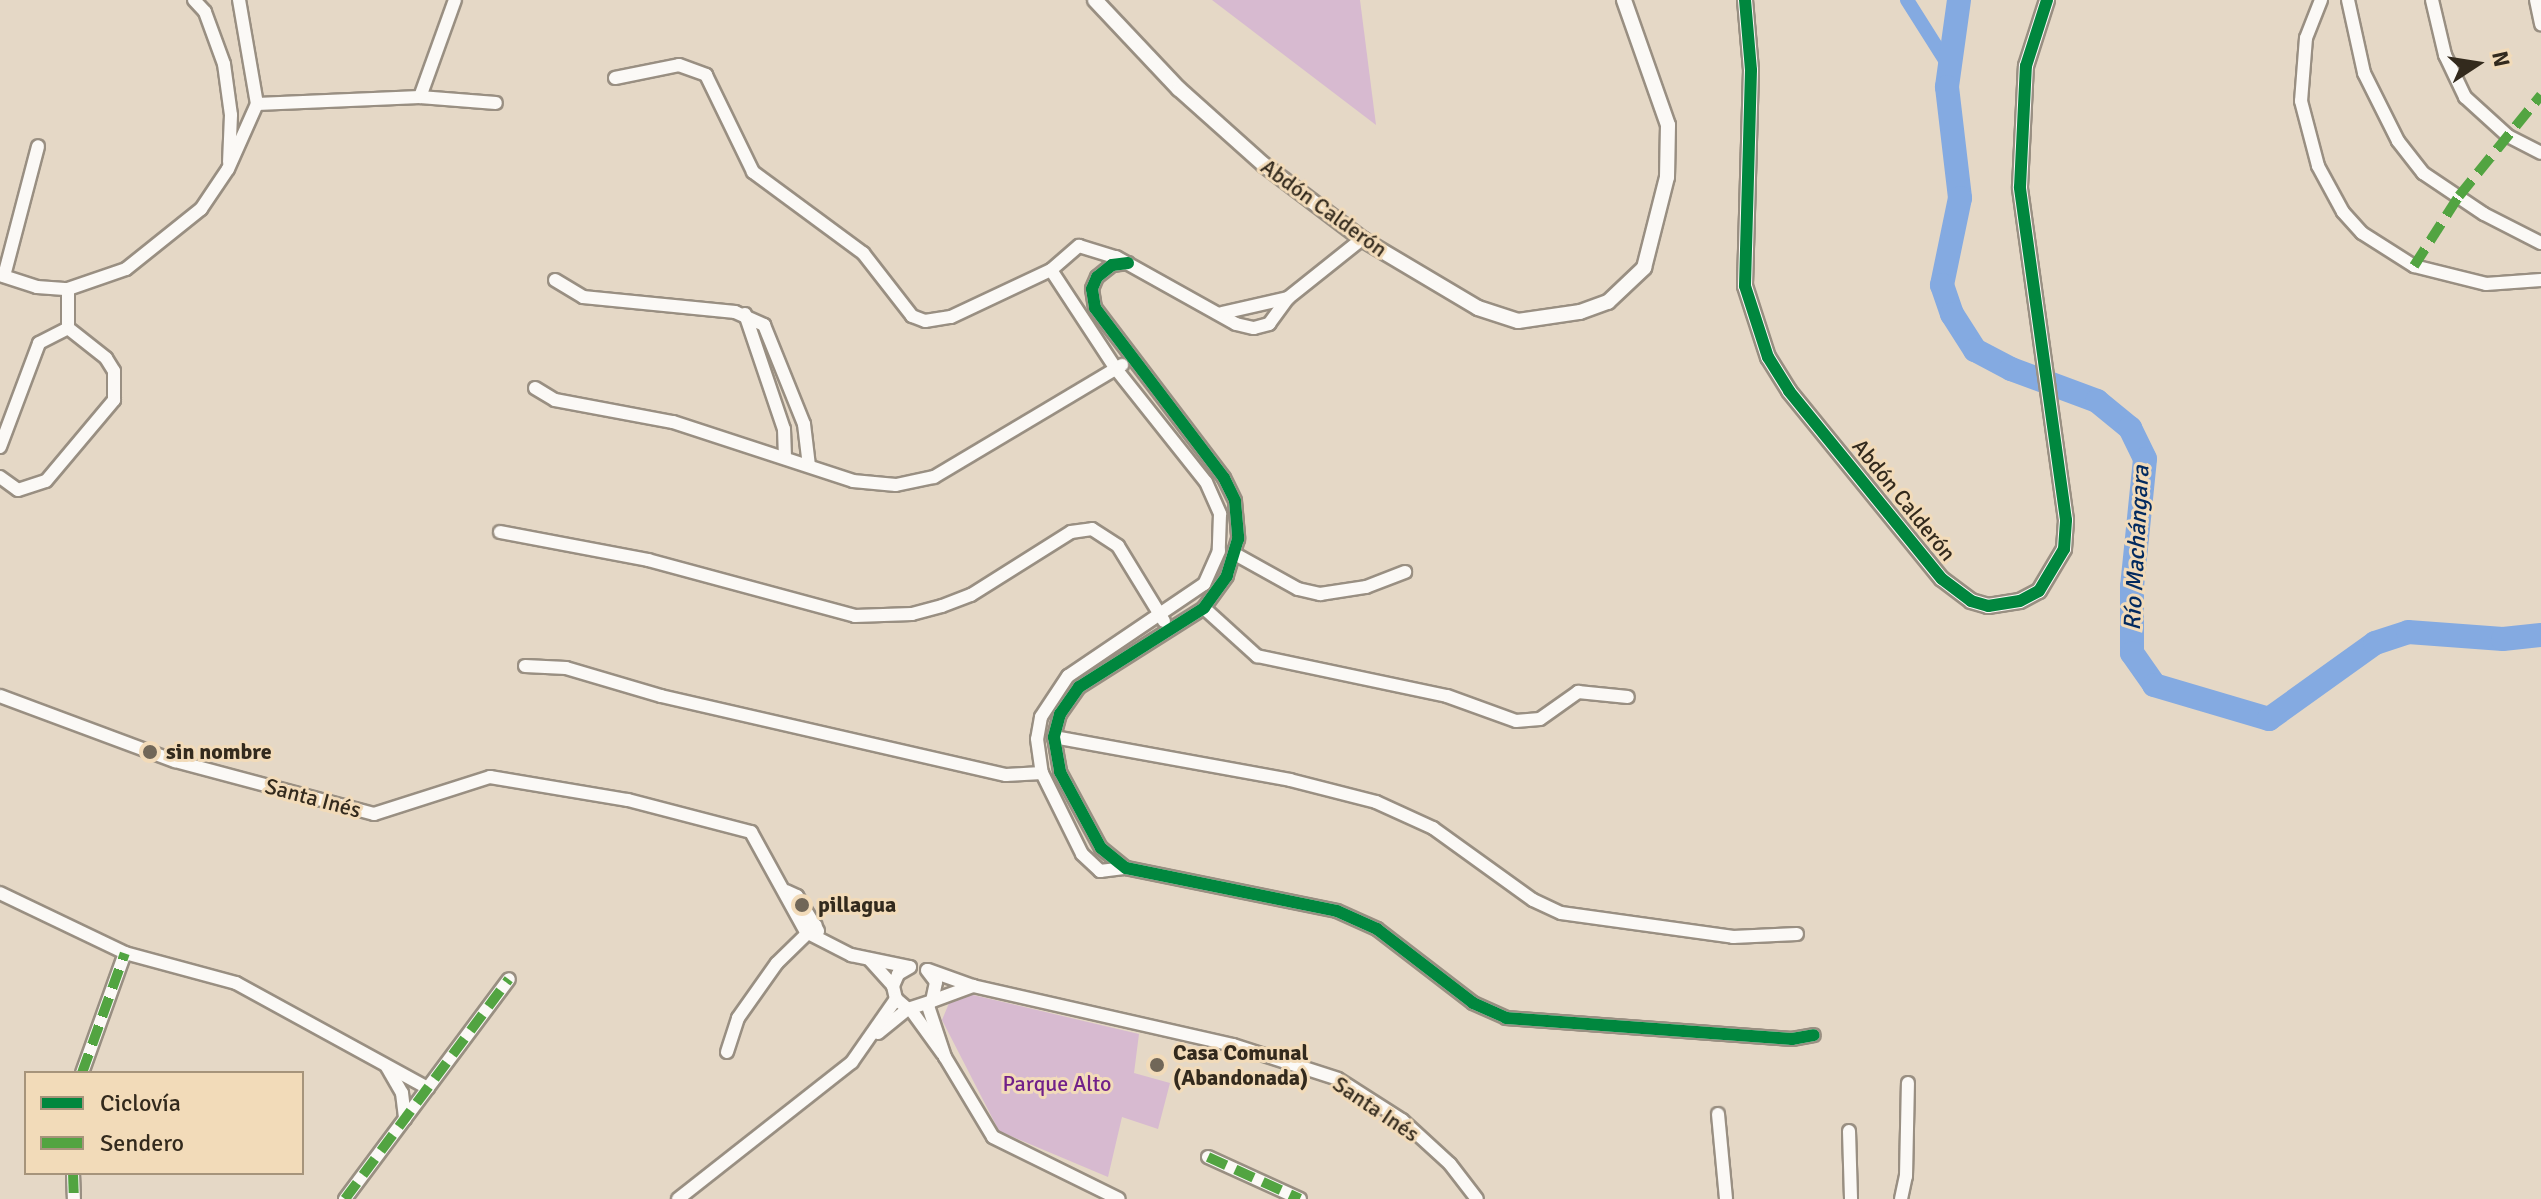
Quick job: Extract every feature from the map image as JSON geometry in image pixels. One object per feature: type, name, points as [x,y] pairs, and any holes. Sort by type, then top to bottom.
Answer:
[{"type":"street","points":[[194,0],[205,12],[224,64],[231,115],[228,169]]},
{"type":"street","points":[[38,146],[2,276],[37,287],[68,289],[126,269],[162,243],[201,209],[228,169],[257,104],[239,0]]},
{"type":"street","points":[[420,97],[455,0]]},
{"type":"street","name":"Abdón Calderón","points":[[1095,0],[1179,89],[1253,156],[1362,239],[1478,308],[1518,321],[1580,312],[1608,302],[1644,268],[1658,224],[1667,177],[1668,125],[1624,0]]},
{"type":"street","name":"Abdón Calderón","points":[[1745,0],[1751,70],[1745,286],[1755,322],[1789,391],[1942,579],[1971,601],[1988,606],[2020,601],[2039,591],[2055,571],[2064,549],[2066,520],[2053,416],[2026,252],[2019,130],[2026,66],[2047,0]]},
{"type":"street","points":[[2321,0],[2306,38],[2301,101],[2318,166],[2343,212],[2362,233],[2414,266],[2486,284],[2541,280]]},
{"type":"street","points":[[2348,0],[2364,73],[2379,108],[2423,173],[2484,214],[2541,243]]},
{"type":"street","points":[[2432,0],[2445,55],[2465,97],[2508,136],[2541,153]]},
{"type":"street","points":[[2536,0],[2541,24]]},
{"type":"street","points":[[615,78],[679,65],[706,75],[753,172],[863,253],[912,316],[937,322],[1051,270],[1079,246],[1128,263],[1254,328],[1269,324],[1288,298],[1362,239]]},
{"type":"street","points":[[257,104],[420,97],[496,103]]},
{"type":"street","points":[[1126,868],[1101,848],[1072,801],[1060,772],[1054,737],[1060,714],[1079,687],[1204,608],[1235,554],[1238,516],[1230,489],[1132,360],[1092,294],[1100,272],[1128,263]]},
{"type":"street","points":[[1051,270],[1116,369],[1206,482],[1220,514],[1219,551],[1213,569],[1194,595],[1068,676],[1053,694],[1037,739],[1042,773],[1087,863],[1100,871],[1126,868],[1337,911],[1377,929],[1473,1003],[1506,1018],[1778,1038],[1814,1035]]},
{"type":"street","points":[[555,280],[583,297],[745,314],[764,325],[804,424],[809,466]]},
{"type":"street","points":[[68,289],[68,328]]},
{"type":"street","points":[[1222,313],[1288,298]]},
{"type":"street","points":[[745,314],[784,429],[785,457]]},
{"type":"street","points":[[0,447],[39,343],[68,328]]},
{"type":"street","points":[[0,477],[18,490],[46,481],[114,400],[114,371],[106,358],[68,328]]},
{"type":"street","points":[[535,388],[555,400],[673,422],[876,485],[919,484],[1132,360]]},
{"type":"street","points":[[500,532],[648,560],[767,595],[867,616],[912,614],[971,595],[1071,532],[1092,529],[1118,546],[1168,629]]},
{"type":"street","points":[[1235,554],[1298,589],[1320,594],[1366,587],[1405,572]]},
{"type":"street","points":[[1204,608],[1257,656],[1447,696],[1516,721],[1540,719],[1578,692],[1628,697]]},
{"type":"street","points":[[525,666],[566,668],[661,696],[1006,775],[1042,773]]},
{"type":"street","name":"Santa Inés","points":[[0,696],[175,761],[374,814],[395,811],[473,778],[490,777],[628,800],[751,832],[786,891],[786,902],[821,940],[869,959],[909,967]]},
{"type":"street","points":[[1054,737],[1290,780],[1376,802],[1433,828],[1533,900],[1561,913],[1733,937],[1797,934]]},
{"type":"street","points":[[0,893],[125,953],[236,983],[428,1088]]},
{"type":"street","points":[[727,1052],[738,1018],[811,929]]},
{"type":"street","points":[[83,1071],[125,953]]},
{"type":"street","name":"Santa Inés","points":[[869,959],[894,992]]},
{"type":"street","points":[[678,1199],[852,1062],[869,1040],[909,967],[928,970],[937,989],[930,1004],[945,1057]]},
{"type":"street","name":"Santa Inés","points":[[928,970],[973,986],[1233,1045],[1338,1079],[1402,1120],[1450,1164],[1477,1199]]},
{"type":"street","points":[[345,1199],[509,979]]},
{"type":"street","points":[[869,1040],[910,1009],[973,986]]},
{"type":"street","points":[[894,992],[945,1057],[993,1137],[1119,1199]]},
{"type":"street","points":[[385,1064],[402,1093],[405,1119]]},
{"type":"street","points":[[1901,1199],[1908,1083]]},
{"type":"street","points":[[1718,1114],[1726,1199]]},
{"type":"street","points":[[1849,1131],[1851,1199]]},
{"type":"street","points":[[1208,1157],[1300,1199]]},
{"type":"street","points":[[73,1175],[74,1199]]},
{"type":"green space","points":[[1212,0],[1360,0],[1376,125]]},
{"type":"green space","name":"Parque Alto","points":[[973,995],[1139,1034],[1134,1073],[1170,1083],[1158,1129],[1122,1117],[1108,1177],[999,1131],[942,1020],[952,996]]},
{"type":"waterway","points":[[1907,0],[1950,68]]},
{"type":"waterway","name":"Río Machángara","points":[[1959,0],[1947,87],[1960,198],[1942,285],[1952,314],[1975,350],[2011,369],[2097,401],[2130,428],[2145,459],[2132,586],[2132,653],[2154,685],[2269,719],[2375,643],[2408,632],[2503,639],[2541,635]]},
{"type":"marked path","points":[[2414,266],[2459,196],[2541,95]]},
{"type":"marked path","points":[[83,1071],[125,953]]},
{"type":"marked path","points":[[345,1199],[509,979]]},
{"type":"marked path","points":[[1208,1157],[1300,1199]]},
{"type":"marked path","points":[[73,1175],[74,1199]]},
{"type":"cycle path","points":[[1745,0],[1751,70],[1745,286],[1768,357],[1789,391],[1942,579],[1971,601],[1988,606],[2020,601],[2039,591],[2064,549],[2066,520],[2020,187],[2026,66],[2047,0]]},
{"type":"cycle path","points":[[1128,263],[1112,265],[1097,277],[1092,289],[1095,308],[1224,478],[1235,501],[1238,539],[1227,576],[1204,608],[1079,687],[1060,714],[1054,737],[1060,772],[1101,848],[1126,868],[1337,911],[1377,929],[1473,1003],[1506,1018],[1792,1039],[1814,1035]]},
{"type":"place","name":"sin nombre","points":[[150,752]]},
{"type":"place","name":"pillagua","points":[[802,905]]},
{"type":"place","name":"Casa Comunal (Abandonada)","points":[[1157,1065]]}]
